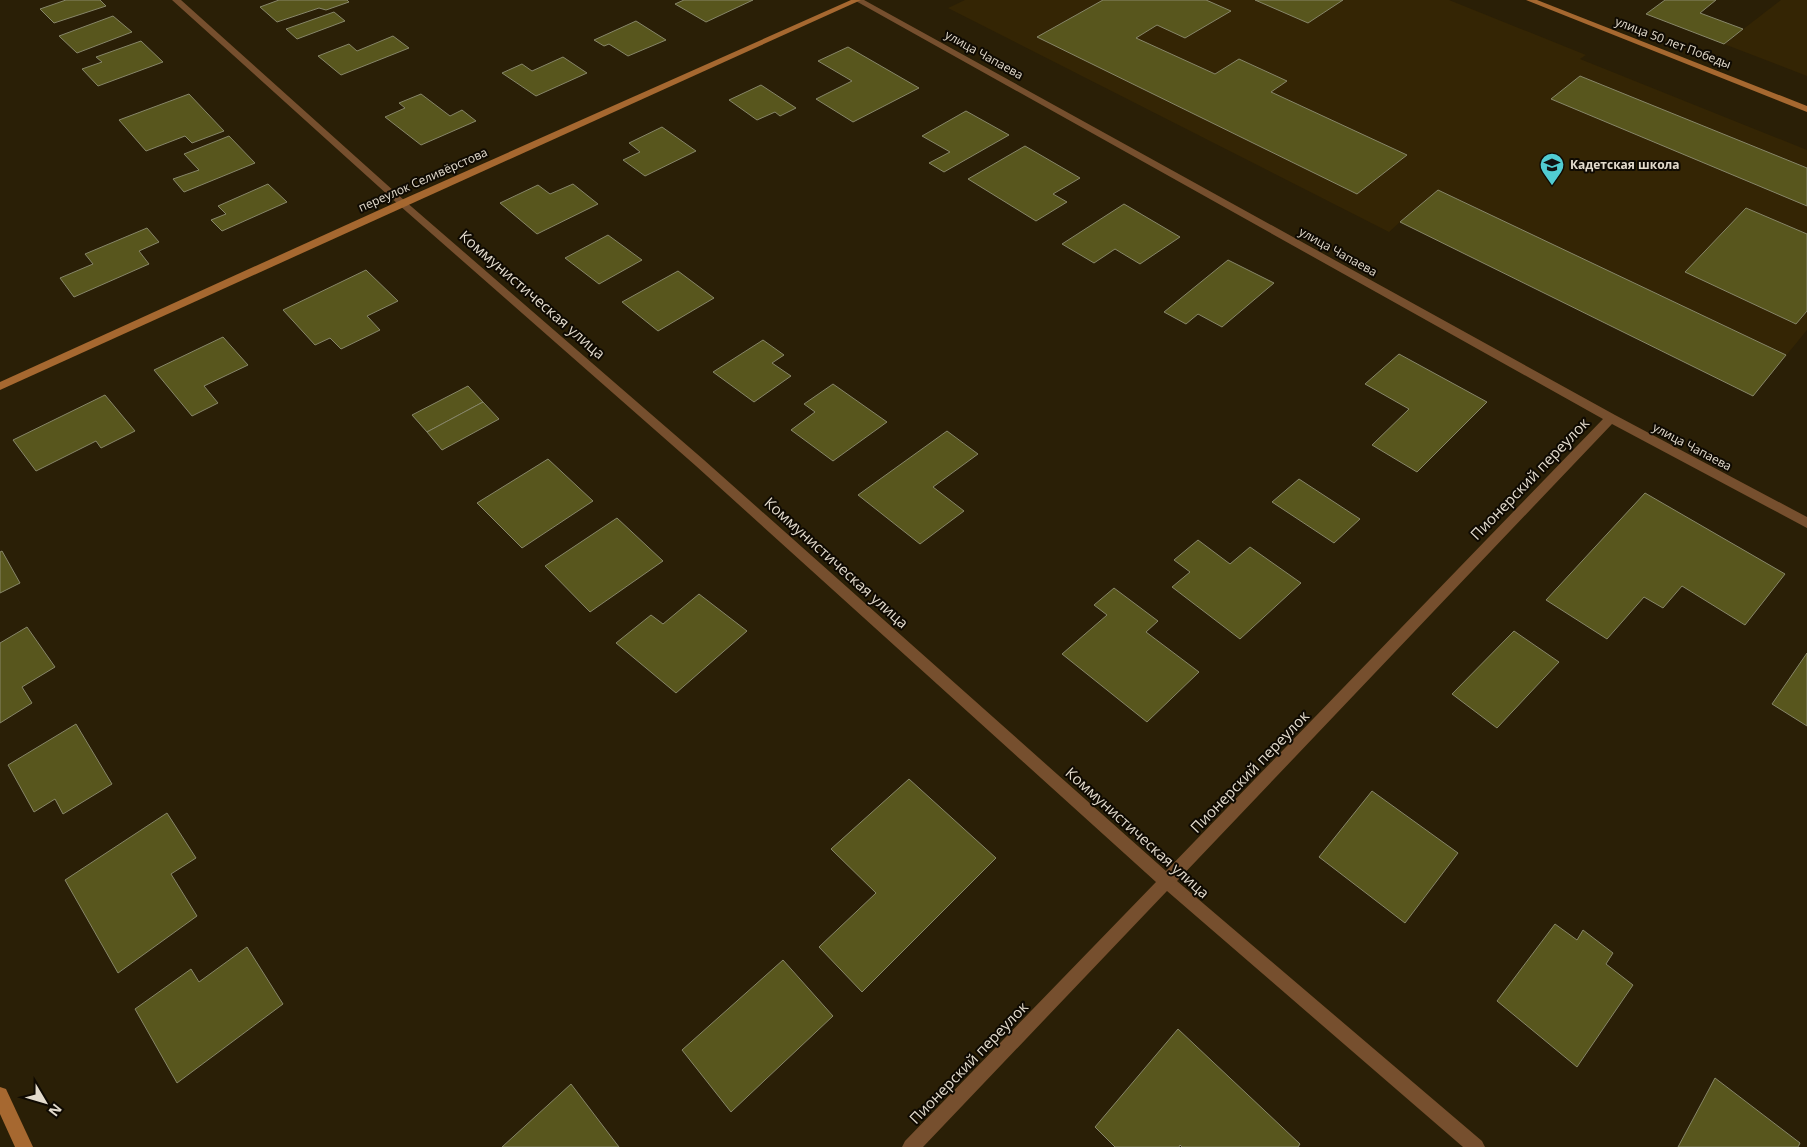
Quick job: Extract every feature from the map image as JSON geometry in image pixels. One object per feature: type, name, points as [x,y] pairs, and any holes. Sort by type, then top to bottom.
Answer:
[{"type":"street","name":"Коммунистическая улица","points":[[176,0],[402,203],[707,469],[1167,882],[1476,1147]]},
{"type":"street","name":"переулок Селивёрстова","points":[[0,386],[402,203],[857,0]]},
{"type":"street","name":"улица Чапаева","points":[[857,0],[1611,418],[1807,523]]},
{"type":"street","name":"улица 50 лет Победы","points":[[1530,0],[1807,109]]},
{"type":"street","name":"Пионерский переулок","points":[[911,1147],[1611,418]]},
{"type":"street","points":[[0,1095],[24,1147]]},
{"type":"shaded area","name":"Кадетская школа","points":[[965,0],[1449,0],[1586,55],[1580,59],[1807,150],[1807,330],[1753,396],[1400,222],[1389,232],[948,8]]},
{"type":"shaded area","points":[[1781,0],[1807,0],[1807,76],[1724,44]]},
{"type":"building","points":[[66,0],[100,0],[106,6],[54,23],[40,9]]},
{"type":"building","points":[[279,0],[347,0],[349,2],[326,10],[319,8],[277,22],[260,7]]},
{"type":"building","points":[[684,0],[753,0],[706,22],[675,4]]},
{"type":"building","points":[[1103,0],[1206,0],[1231,11],[1185,38],[1157,25],[1136,38],[1215,74],[1239,59],[1287,81],[1271,92],[1407,155],[1357,194],[1037,37]]},
{"type":"building","points":[[1255,0],[1343,0],[1308,23]]},
{"type":"building","points":[[1665,0],[1716,0],[1700,13],[1743,29],[1724,44],[1646,14]]},
{"type":"building","points":[[334,12],[345,21],[297,39],[286,29]]},
{"type":"building","points":[[113,16],[132,32],[77,53],[59,36]]},
{"type":"building","points":[[636,21],[666,40],[628,56],[609,44],[604,46],[594,40]]},
{"type":"building","points":[[393,36],[409,48],[341,75],[318,56],[349,44],[357,51]]},
{"type":"building","points":[[141,41],[163,62],[98,86],[82,69],[102,62],[96,57]]},
{"type":"building","points":[[848,47],[919,88],[853,122],[816,99],[852,81],[818,61]]},
{"type":"building","points":[[563,57],[587,73],[536,96],[502,73],[522,64],[532,71]]},
{"type":"building","points":[[1580,76],[1807,168],[1807,206],[1551,99]]},
{"type":"building","points":[[761,85],[796,108],[780,116],[775,112],[757,120],[729,100]]},
{"type":"building","points":[[189,94],[224,131],[192,143],[185,136],[146,151],[119,120]]},
{"type":"building","points":[[421,94],[450,116],[462,110],[476,121],[421,145],[385,117],[405,108],[399,103]]},
{"type":"building","points":[[966,111],[1009,135],[944,172],[929,163],[950,152],[922,136]]},
{"type":"building","points":[[662,127],[696,151],[645,176],[623,160],[640,152],[629,143]]},
{"type":"building","points":[[229,136],[255,163],[184,192],[173,179],[199,170],[184,154]]},
{"type":"building","points":[[1025,146],[1080,178],[1053,194],[1067,202],[1036,221],[968,179]]},
{"type":"building","points":[[268,184],[287,202],[222,231],[211,220],[226,214],[218,206]]},
{"type":"building","points":[[573,184],[598,204],[537,234],[500,203],[538,185],[550,194]]},
{"type":"building","points":[[1438,190],[1786,355],[1753,396],[1400,222]]},
{"type":"building","points":[[1124,204],[1180,237],[1140,264],[1115,249],[1094,263],[1062,244]]},
{"type":"building","points":[[1746,208],[1807,234],[1807,311],[1796,324],[1685,272]]},
{"type":"building","points":[[147,228],[159,242],[139,251],[149,264],[74,297],[60,278],[93,264],[85,254]]},
{"type":"building","points":[[608,235],[642,260],[599,284],[565,258]]},
{"type":"building","points":[[1228,260],[1274,283],[1222,327],[1198,314],[1186,324],[1164,312]]},
{"type":"building","points":[[366,270],[398,301],[367,316],[380,330],[341,349],[330,338],[315,345],[283,310]]},
{"type":"building","points":[[678,271],[714,298],[658,331],[622,302]]},
{"type":"building","points":[[223,337],[248,365],[204,386],[218,403],[192,416],[154,370]]},
{"type":"building","points":[[763,340],[784,355],[772,363],[791,376],[754,402],[713,372]]},
{"type":"building","points":[[1399,354],[1487,402],[1417,472],[1372,445],[1409,409],[1365,384]]},
{"type":"building","points":[[833,384],[887,422],[833,461],[791,430],[815,412],[804,404]]},
{"type":"building","points":[[468,386],[483,402],[427,432],[412,415]]},
{"type":"building","points":[[105,395],[135,431],[101,448],[96,441],[36,471],[13,440]]},
{"type":"building","points":[[483,402],[499,419],[442,450],[427,432]]},
{"type":"building","points":[[947,431],[978,454],[933,487],[964,511],[920,544],[858,495]]},
{"type":"building","points":[[548,459],[593,501],[522,548],[477,503]]},
{"type":"building","points":[[1299,479],[1360,519],[1334,543],[1272,502]]},
{"type":"building","points":[[1645,493],[1785,574],[1745,625],[1682,586],[1663,608],[1644,597],[1607,639],[1546,600]]},
{"type":"building","points":[[617,518],[663,561],[590,612],[545,566]]},
{"type":"building","points":[[1198,540],[1230,564],[1250,547],[1301,583],[1240,639],[1172,587],[1190,572],[1174,560]]},
{"type":"building","points":[[2,551],[20,583],[0,593],[0,552]]},
{"type":"building","points":[[1114,588],[1158,621],[1146,632],[1199,672],[1147,722],[1062,654],[1107,615],[1094,605]]},
{"type":"building","points":[[699,594],[747,631],[676,693],[616,643],[651,615],[663,624]]},
{"type":"building","points":[[27,627],[55,667],[22,687],[32,703],[0,723],[0,643]]},
{"type":"building","points":[[1514,631],[1559,662],[1497,728],[1452,694]]},
{"type":"building","points":[[1807,653],[1807,726],[1772,704]]},
{"type":"building","points":[[76,724],[112,784],[63,814],[55,799],[34,812],[8,765]]},
{"type":"building","points":[[909,779],[996,858],[862,992],[819,947],[876,893],[831,849]]},
{"type":"building","points":[[1372,791],[1458,853],[1405,923],[1319,857]]},
{"type":"building","points":[[167,813],[196,858],[171,874],[197,916],[118,973],[65,880]]},
{"type":"building","points":[[1555,924],[1577,940],[1583,930],[1613,953],[1606,964],[1633,985],[1577,1067],[1497,1001]]},
{"type":"building","points":[[247,947],[283,1004],[177,1083],[135,1009],[191,969],[199,982]]},
{"type":"building","points":[[783,960],[833,1016],[731,1112],[682,1050]]},
{"type":"building","points":[[1178,1029],[1300,1144],[1298,1147],[1182,1147],[1180,1145],[1179,1147],[1115,1147],[1095,1127]]},
{"type":"building","points":[[1715,1078],[1800,1143],[1798,1147],[1678,1147]]},
{"type":"building","points":[[571,1084],[619,1147],[502,1147]]},
{"type":"place","name":"Кадетская школа","points":[[1552,186]]}]
